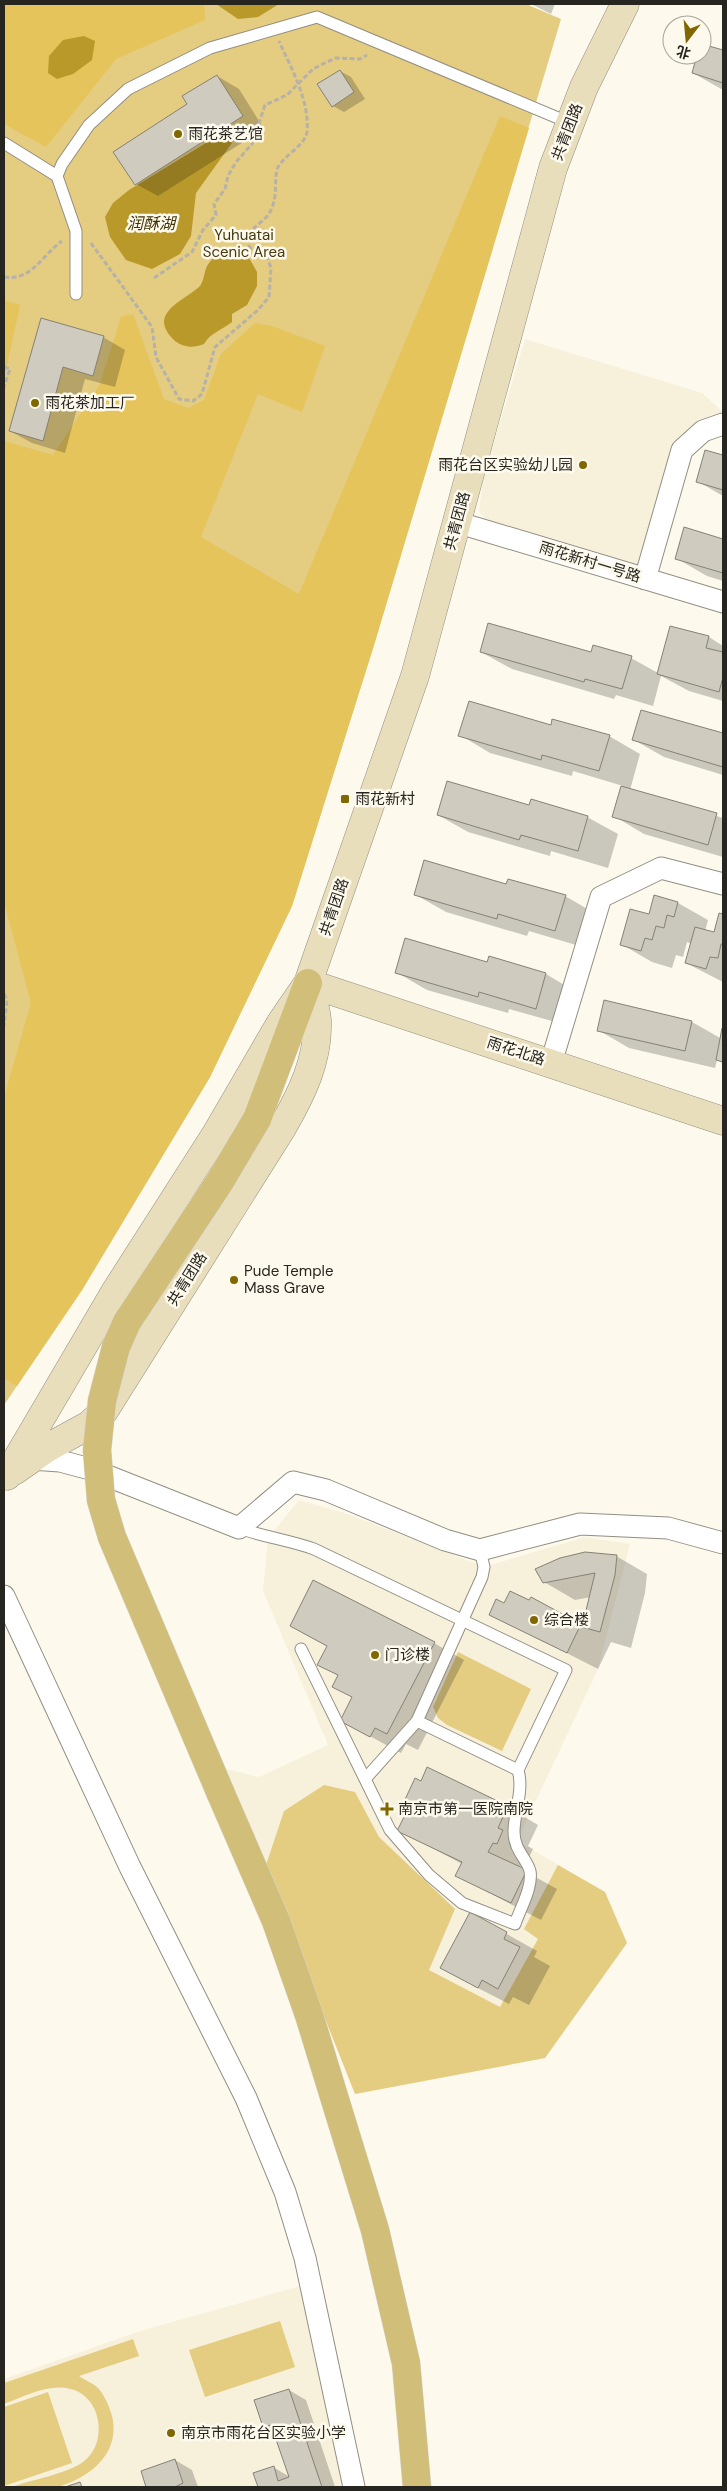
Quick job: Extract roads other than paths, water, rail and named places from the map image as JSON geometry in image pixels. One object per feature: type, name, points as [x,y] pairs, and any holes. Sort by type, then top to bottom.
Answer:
[{"type":"main road","points":[[308,983],[257,1119],[214,1190],[127,1322],[108,1372],[102,1401],[97,1450],[101,1500],[112,1537],[276,1921],[342,2121],[375,2230],[392,2296],[406,2363],[417,2487]]},
{"type":"street","name":"共青团路","points":[[5,1477],[115,1292],[216,1134],[280,1024],[308,983],[415,676],[553,168],[584,87],[625,4]]},
{"type":"street","points":[[645,578],[682,450],[703,431],[723,424]]},
{"type":"street","name":"雨花新村一号路","points":[[456,522],[723,602]]},
{"type":"street","points":[[551,1063],[601,897],[661,868],[723,884]]},
{"type":"street","name":"共青团路","points":[[5,1477],[31,1459],[89,1425],[104,1411],[286,1121],[309,1072],[316,1046],[316,1019],[308,983]]},
{"type":"street","name":"雨花北路","points":[[308,983],[723,1121]]},
{"type":"street","points":[[31,1459],[60,1461],[90,1469],[239,1528],[292,1482],[326,1490],[444,1540],[480,1550],[580,1524],[668,1528],[723,1543]]},
{"type":"street","points":[[4,1596],[130,1867],[246,2098],[285,2192],[305,2258],[354,2487]]},
{"type":"lane","points":[[57,176],[62,164],[89,125],[128,89],[210,48],[317,17],[570,123]]},
{"type":"lane","points":[[4,143],[57,176],[76,231],[76,294]]},
{"type":"lane","points":[[239,1528],[268,1538],[294,1542],[314,1549],[566,1670],[518,1770],[521,1782],[514,1833],[518,1851],[530,1871],[528,1889],[515,1924],[462,1903],[429,1875],[390,1830],[366,1778],[301,1650]]},
{"type":"lane","points":[[366,1778],[417,1721],[482,1577],[484,1567],[480,1550]]},
{"type":"lane","points":[[417,1721],[518,1770]]},
{"type":"water","points":[[216,4],[279,4],[258,17],[238,19]]},
{"type":"water","points":[[84,36],[95,41],[92,60],[73,74],[57,79],[48,73],[49,56],[63,40]]},
{"type":"water","name":"润酥湖","points":[[224,132],[232,143],[196,193],[191,236],[180,254],[152,269],[126,260],[110,237],[105,217],[113,203],[129,190]]},
{"type":"water","points":[[226,247],[248,256],[257,272],[257,286],[247,305],[232,314],[232,322],[213,334],[204,344],[192,347],[182,345],[175,341],[167,332],[164,323],[165,316],[170,309],[199,287],[209,263]]},
{"type":"place","name":"雨花茶艺馆","points":[[178,134]]},
{"type":"place","name":"雨花茶加工厂","points":[[35,403]]},
{"type":"place","name":"雨花台区实验幼儿园","points":[[583,465]]},
{"type":"place","name":"雨花新村","points":[[345,799]]},
{"type":"place","name":"Pude Temple Mass Grave","points":[[234,1280]]},
{"type":"place","name":"综合楼","points":[[534,1620]]},
{"type":"place","name":"门诊楼","points":[[375,1655]]},
{"type":"place","name":"南京市第一医院南院","points":[[387,1809]]},
{"type":"place","name":"南京市雨花台区实验小学","points":[[171,2433]]},
{"type":"park label","name":"Yuhuatai Scenic Area","points":[[244,244]]}]
